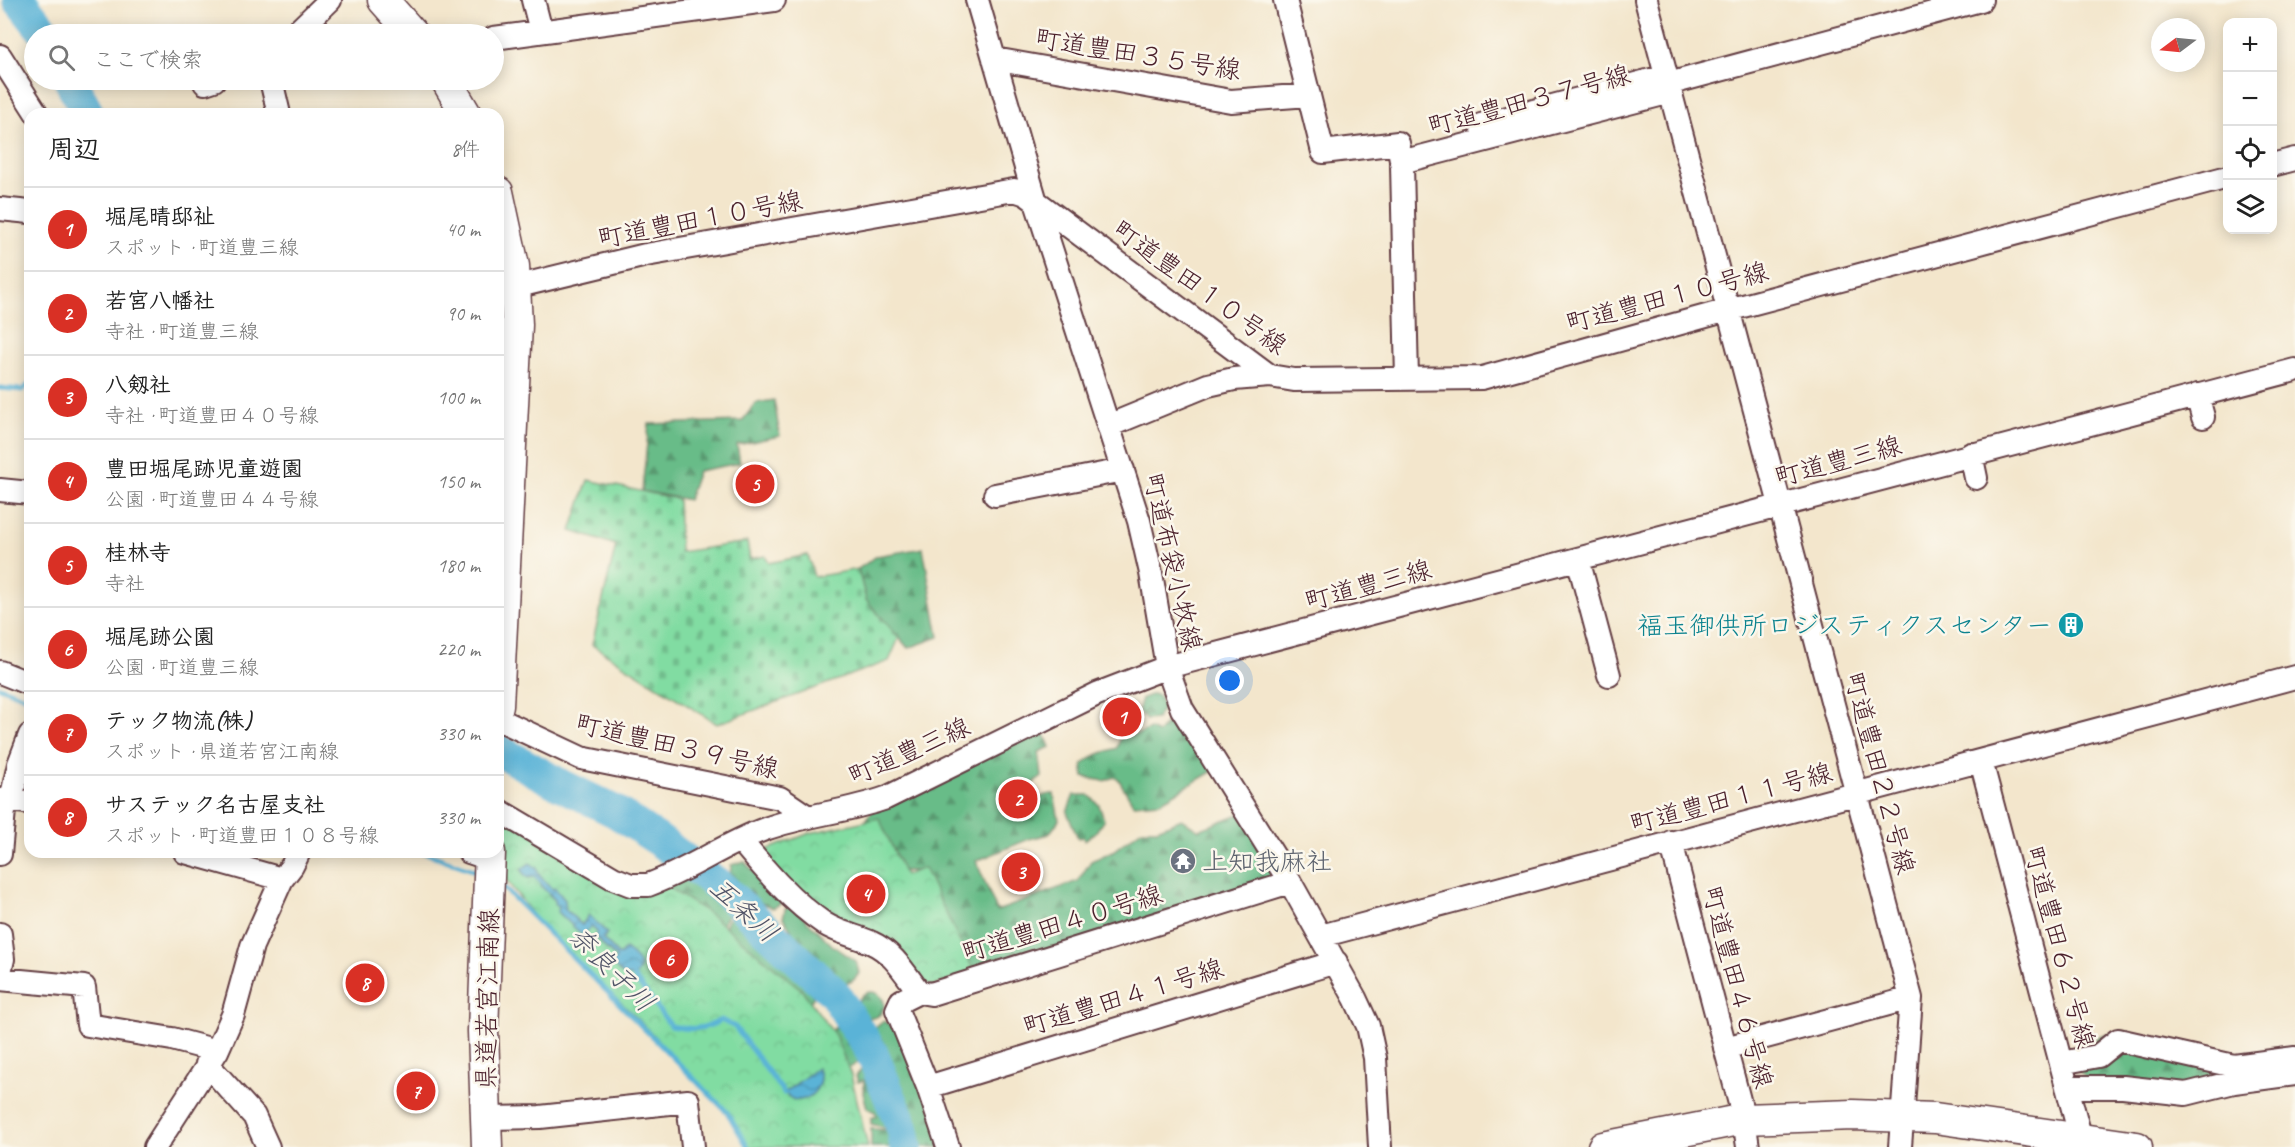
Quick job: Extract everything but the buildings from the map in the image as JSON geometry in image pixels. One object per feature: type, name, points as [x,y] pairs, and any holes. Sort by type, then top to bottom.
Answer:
[{"type":"main road","points":[[383,0],[404,24]]},
{"type":"main road","points":[[452,90],[462,108]]},
{"type":"main road","points":[[504,218],[511,248],[507,289],[517,325],[506,415],[504,488]]},
{"type":"main road","name":"県道若宮江南線","points":[[483,858],[487,1147]]},
{"type":"main road","points":[[1603,1147],[1902,1115],[1965,1121],[2082,1142],[2137,1147]]},
{"type":"street","points":[[305,24],[330,0]]},
{"type":"street","points":[[533,0],[542,31]]},
{"type":"street","points":[[504,37],[774,0]]},
{"type":"street","name":"町道布袋小牧線","points":[[977,0],[1036,202],[1139,521],[1151,573],[1167,667],[1182,709],[1290,882],[1355,998],[1373,1042],[1380,1147]]},
{"type":"street","points":[[1285,0],[1309,95]]},
{"type":"street","name":"町道豊田２２号線","points":[[1646,0],[1911,998],[1900,1147]]},
{"type":"street","name":"町道豊田３７号線","points":[[1309,95],[1323,152],[1400,152],[1668,84],[1981,0]]},
{"type":"street","points":[[0,56],[33,108]]},
{"type":"street","name":"町道豊田３５号線","points":[[994,58],[1231,101],[1309,95]]},
{"type":"street","points":[[273,90],[278,108]]},
{"type":"street","points":[[1400,152],[1407,379]]},
{"type":"street","points":[[2277,164],[2295,159]]},
{"type":"street","name":"町道豊田１０号線","points":[[507,289],[646,255],[1014,190],[1026,194],[1270,376],[1294,381],[1482,378],[2223,178]]},
{"type":"street","points":[[0,209],[24,211]]},
{"type":"street","name":"町道豊三線","points":[[504,814],[613,878],[637,886],[658,881],[764,830],[808,817],[844,811],[886,798],[1097,694],[1167,667],[1971,454],[2200,406],[2295,370]]},
{"type":"street","points":[[1108,426],[1208,385],[1270,376]]},
{"type":"street","points":[[1971,454],[1976,478]]},
{"type":"street","points":[[995,495],[1123,470]]},
{"type":"street","points":[[0,490],[24,492]]},
{"type":"street","points":[[1578,559],[1609,675]]},
{"type":"street","points":[[0,672],[24,682]]},
{"type":"street","name":"町道豊田１１号線","points":[[1321,936],[2295,677]]},
{"type":"street","name":"町道豊田３９号線","points":[[504,722],[581,758],[780,798],[808,817]]},
{"type":"street","points":[[0,854],[4,810],[14,801],[19,764],[24,751]]},
{"type":"street","name":"町道豊田６２号線","points":[[1981,761],[2082,1142]]},
{"type":"street","points":[[733,843],[803,908],[827,926],[874,943],[889,953],[919,992],[900,1001],[897,1010],[928,1087],[948,1147]]},
{"type":"street","name":"町道豊田４６号線","points":[[1671,843],[1746,1133]]},
{"type":"street","points":[[207,858],[282,879]]},
{"type":"street","points":[[155,1147],[212,1057],[233,1015],[252,946],[282,879],[296,858]]},
{"type":"street","name":"町道豊田４０号線","points":[[919,992],[931,994],[1290,882]]},
{"type":"street","points":[[0,934],[3,959],[0,972]]},
{"type":"street","name":"町道豊田４１号線","points":[[928,1087],[1336,962]]},
{"type":"street","points":[[0,979],[84,987],[88,1025],[172,1039],[212,1057],[254,1116],[268,1147]]},
{"type":"street","points":[[1725,1048],[1911,998]]},
{"type":"street","points":[[2061,1063],[2098,1056],[2118,1040],[2234,1066],[2295,1058]]},
{"type":"street","points":[[2067,1087],[2123,1087],[2186,1094],[2234,1082],[2295,1074]]},
{"type":"street","points":[[486,1118],[540,1117],[688,1101],[693,1147]]},
{"type":"green space","points":[[774,400],[780,436],[737,445],[740,463],[698,471],[688,500],[642,491],[649,424],[742,421],[756,403]]},
{"type":"green space","points":[[588,480],[678,499],[680,552],[747,542],[750,559],[765,556],[769,563],[808,555],[814,577],[858,569],[866,600],[899,638],[889,661],[717,724],[592,645],[616,545],[571,531]]},
{"type":"green space","points":[[923,548],[939,637],[908,648],[866,600],[858,569],[877,556]]},
{"type":"green space","points":[[1153,694],[1159,696],[1164,707],[1156,719],[1146,720],[1138,711],[1142,698]]},
{"type":"green space","points":[[1189,720],[1220,767],[1160,802],[1133,804],[1119,780],[1114,777],[1104,781],[1084,777],[1082,765],[1096,755],[1117,748],[1121,736],[1138,734],[1150,729],[1158,733],[1165,724]]},
{"type":"green space","points":[[1040,722],[1050,747],[1039,752],[1042,777],[1030,786],[1010,794],[1009,805],[1016,813],[1029,808],[1044,796],[1054,794],[1059,820],[1049,834],[1029,839],[976,861],[997,911],[1078,881],[1091,861],[1113,851],[1142,829],[1157,829],[1182,819],[1199,830],[1247,811],[1290,882],[970,982],[920,871],[892,871],[862,831],[868,816],[886,798]]},
{"type":"green space","points":[[1074,795],[1089,795],[1099,805],[1104,820],[1095,833],[1084,840],[1083,837],[1078,838],[1067,812]]},
{"type":"green space","points":[[504,814],[613,878],[658,881],[707,912],[802,990],[835,1035],[851,1075],[868,1147],[748,1147],[726,1112],[635,1016],[547,933],[490,859],[504,858]]},
{"type":"green space","points":[[879,818],[905,875],[924,868],[975,973],[933,986],[923,983],[828,918],[782,883],[764,851],[810,833]]},
{"type":"green space","points":[[744,861],[782,903],[773,908],[755,900],[752,892],[745,893],[736,890],[730,879],[731,865]]},
{"type":"green space","points":[[686,876],[700,878],[707,891],[725,895],[733,904],[718,932],[660,896],[670,881]]},
{"type":"green space","points":[[792,906],[832,945],[856,961],[859,973],[852,981],[846,983],[839,981],[832,976],[810,948],[801,947],[783,918],[785,909]]},
{"type":"green space","points":[[736,911],[744,916],[748,930],[790,955],[795,970],[809,977],[813,998],[805,1008],[724,935],[727,921]]},
{"type":"green space","points":[[871,992],[880,996],[884,1005],[880,1014],[871,1018],[862,1014],[858,1005],[862,996]]},
{"type":"green space","points":[[842,1021],[859,1038],[868,1041],[875,1052],[873,1062],[883,1068],[883,1115],[892,1117],[887,1128],[871,1124],[871,1118],[877,1116],[875,1112],[867,1108],[863,1093],[864,1080],[858,1082],[856,1076],[862,1069],[868,1070],[870,1064],[862,1057],[845,1071],[829,1033]]},
{"type":"green space","points":[[883,1021],[905,1033],[944,1147],[911,1147],[912,1134],[906,1125],[905,1104],[897,1100],[899,1087],[891,1081],[886,1066],[889,1056],[881,1056],[871,1036],[875,1027]]},
{"type":"green space","points":[[2121,1031],[2196,1047],[2213,1075],[2193,1092],[2157,1103],[2119,1103],[2101,1094],[2076,1068],[2097,1038]]},
{"type":"green space","points":[[871,1129],[895,1130],[901,1147],[871,1147]]},
{"type":"water","points":[[530,863],[537,868],[538,873],[552,889],[555,888],[565,900],[566,910],[582,925],[589,915],[607,933],[603,939],[619,955],[625,949],[636,958],[640,965],[634,977],[623,975],[612,964],[616,958],[595,937],[597,932],[591,926],[583,936],[557,911],[559,909],[554,903],[555,900],[541,884],[534,877],[528,878],[524,875],[522,869]]},
{"type":"water","points":[[817,1068],[820,1080],[810,1096],[799,1100],[792,1099],[784,1093]]},
{"type":"waterway","name":"五条川","points":[[19,0],[38,24]]},
{"type":"waterway","name":"五条川","points":[[75,90],[85,108]]},
{"type":"waterway","points":[[0,388],[24,388]]},
{"type":"waterway","name":"奈良子川","points":[[0,687],[24,697]]},
{"type":"waterway","name":"五条川","points":[[504,753],[616,812],[657,839],[721,887],[834,993],[871,1051],[903,1129],[906,1147]]},
{"type":"waterway","name":"奈良子川","points":[[440,858],[481,873]]},
{"type":"waterway","name":"奈良子川","points":[[499,883],[727,1112],[748,1147]]},
{"type":"waterway","points":[[634,977],[671,1026],[697,1028],[709,1026],[721,1020],[735,1027],[784,1093]]},
{"type":"place","name":"桂林寺","points":[[755,484]]},
{"type":"place","name":"福玉御供所ロジスティクスセンター","points":[[2071,625]]},
{"type":"place","name":"堀尾晴邸祉","points":[[1122,717]]},
{"type":"place","name":"若宮八幡社","points":[[1018,799]]},
{"type":"place","name":"上知我麻社","points":[[1183,861]]},
{"type":"place","name":"八剱社","points":[[1021,872]]},
{"type":"place","name":"豊田堀尾跡児童遊園","points":[[866,894]]},
{"type":"place","name":"堀尾跡公園","points":[[669,959]]},
{"type":"place","name":"サステック名古屋支社","points":[[365,983]]},
{"type":"place","name":"テック物流(株)","points":[[416,1091]]}]
